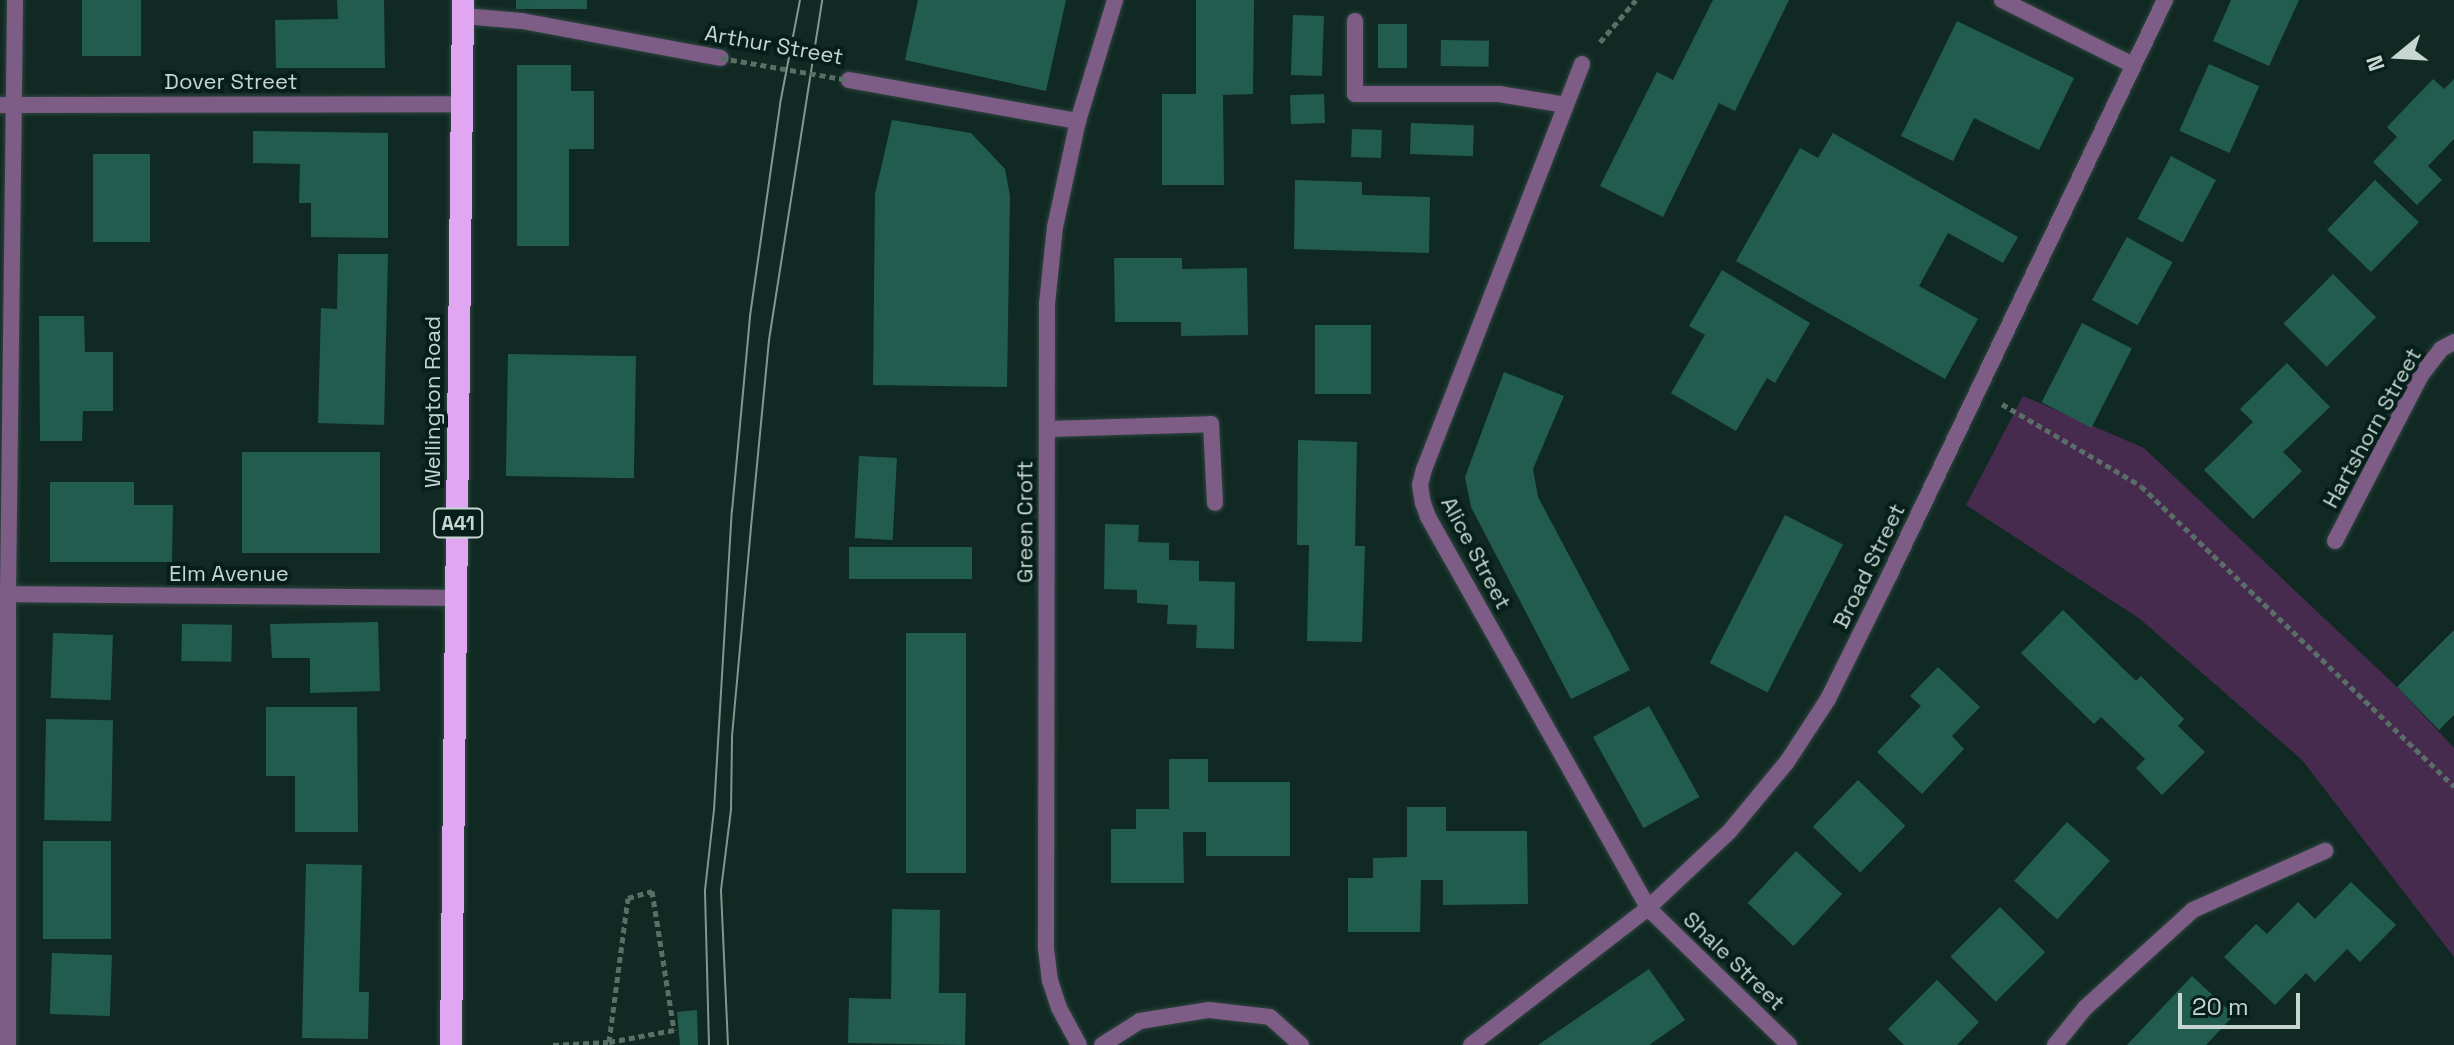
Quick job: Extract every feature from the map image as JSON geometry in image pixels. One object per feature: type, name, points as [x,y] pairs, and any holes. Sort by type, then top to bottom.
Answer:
[{"type":"highway","name":"Wellington Road","points":[[451,1045],[463,8]]},
{"type":"street","points":[[8,1045],[4,594],[7,105],[15,0]]},
{"type":"street","name":"Green Croft","points":[[1079,1045],[1055,995],[1046,946],[1047,304],[1055,227],[1078,121],[1115,0]]},
{"type":"street","points":[[2002,0],[2133,65]]},
{"type":"street","name":"Broad Street","points":[[1471,1045],[1648,908],[1729,832],[1787,762],[1828,699],[2165,0]]},
{"type":"street","name":"Arthur Street","points":[[463,8],[721,58]]},
{"type":"street","points":[[1355,21],[1355,94],[1499,94],[1566,105]]},
{"type":"street","name":"Alice Street","points":[[1582,64],[1420,485],[1428,517],[1648,908]]},
{"type":"street","name":"Arthur Street","points":[[849,80],[1078,121]]},
{"type":"street","name":"Dover Street","points":[[7,105],[462,104]]},
{"type":"street","name":"Hartshorn Street","points":[[2335,541],[2421,375],[2441,349],[2454,342]]},
{"type":"street","points":[[1047,429],[1211,424],[1215,503]]},
{"type":"street","name":"Elm Avenue","points":[[4,594],[458,598]]},
{"type":"street","points":[[2055,1045],[2085,1008],[2193,910],[2325,851]]},
{"type":"street","name":"Shale Street","points":[[1648,908],[1789,1045]]},
{"type":"street","points":[[1102,1045],[1140,1021],[1209,1010],[1270,1017],[1301,1045]]},
{"type":"path","points":[[1582,64],[1636,0]]},
{"type":"path","name":"Arthur Street","points":[[721,58],[849,80]]},
{"type":"path","points":[[1977,390],[2141,486],[2454,786]]},
{"type":"path","points":[[553,1045],[609,1044],[674,1030],[652,891],[628,898],[609,1044]]},
{"type":"shaded area","points":[[2023,396],[2144,448],[2397,687],[2454,748],[2454,957],[2302,760],[2140,619],[1966,505]]},
{"type":"building","points":[[82,0],[141,0],[141,56],[82,56]]},
{"type":"building","points":[[337,0],[384,0],[385,68],[276,68],[275,20],[338,19]]},
{"type":"building","points":[[516,0],[587,0],[587,9],[516,9]]},
{"type":"building","points":[[918,0],[1066,0],[1046,91],[905,60]]},
{"type":"building","points":[[1196,0],[1254,0],[1253,94],[1223,95],[1224,185],[1162,185],[1162,94],[1196,94]]},
{"type":"building","points":[[1713,0],[1789,0],[1735,111],[1719,103],[1663,217],[1600,186],[1657,72],[1673,80]]},
{"type":"building","points":[[2231,0],[2299,0],[2269,66],[2213,41]]},
{"type":"building","points":[[1293,15],[1324,16],[1322,76],[1291,75]]},
{"type":"building","points":[[1957,21],[2074,78],[2039,150],[1974,118],[1953,161],[1901,136]]},
{"type":"building","points":[[1378,24],[1407,24],[1407,68],[1378,68]]},
{"type":"building","points":[[1441,40],[1489,41],[1489,67],[1441,66]]},
{"type":"building","points":[[2209,64],[2259,86],[2230,153],[2179,131]]},
{"type":"building","points":[[517,65],[571,65],[571,91],[594,91],[594,149],[569,149],[569,246],[517,246]]},
{"type":"building","points":[[2433,79],[2444,89],[2454,79],[2454,139],[2428,166],[2442,180],[2417,205],[2373,162],[2397,137],[2387,127]]},
{"type":"building","points":[[1324,94],[1325,123],[1291,124],[1290,95]]},
{"type":"building","points":[[892,120],[971,133],[1005,169],[1010,196],[1007,387],[873,385],[875,194]]},
{"type":"building","points":[[1411,123],[1474,125],[1473,156],[1410,154]]},
{"type":"building","points":[[1352,129],[1382,130],[1381,158],[1351,157]]},
{"type":"building","points":[[253,131],[388,133],[388,238],[311,237],[311,203],[299,203],[300,164],[253,163]]},
{"type":"building","points":[[1833,133],[2018,237],[2003,263],[1948,233],[1919,286],[1978,319],[1945,379],[1736,261],[1800,148],[1818,158]]},
{"type":"building","points":[[93,154],[150,154],[150,242],[93,242]]},
{"type":"building","points":[[2171,156],[2216,180],[2183,243],[2138,219]]},
{"type":"building","points":[[1295,180],[1362,182],[1362,195],[1430,197],[1429,253],[1294,249]]},
{"type":"building","points":[[2375,180],[2419,222],[2371,272],[2327,230]]},
{"type":"building","points":[[2127,237],[2172,262],[2138,325],[2092,300]]},
{"type":"building","points":[[338,254],[388,254],[384,425],[318,423],[321,308],[337,309]]},
{"type":"building","points":[[1114,258],[1182,258],[1182,269],[1247,268],[1248,335],[1181,336],[1181,322],[1115,322]]},
{"type":"building","points":[[1722,270],[1810,323],[1775,383],[1767,378],[1736,431],[1671,393],[1705,335],[1689,326]]},
{"type":"building","points":[[2333,274],[2376,317],[2327,367],[2284,323]]},
{"type":"building","points":[[39,316],[84,316],[85,352],[113,352],[113,411],[83,411],[82,441],[40,441]]},
{"type":"building","points":[[2082,323],[2132,348],[2091,428],[2042,402]]},
{"type":"building","points":[[1315,325],[1371,325],[1371,394],[1315,394]]},
{"type":"building","points":[[508,354],[636,356],[634,478],[506,476]]},
{"type":"building","points":[[2287,363],[2330,407],[2283,452],[2302,471],[2253,519],[2204,470],[2253,422],[2240,409]]},
{"type":"building","points":[[1504,372],[1564,396],[1533,469],[1538,497],[1630,670],[1571,699],[1471,507],[1465,477]]},
{"type":"building","points":[[1298,440],[1357,442],[1355,546],[1365,546],[1362,642],[1307,641],[1309,545],[1297,545]]},
{"type":"building","points":[[242,452],[380,452],[380,553],[242,553]]},
{"type":"building","points":[[859,456],[897,458],[893,540],[855,538]]},
{"type":"building","points":[[50,482],[134,482],[134,505],[173,505],[172,562],[50,562]]},
{"type":"building","points":[[1785,515],[1843,545],[1768,692],[1710,663]]},
{"type":"building","points":[[1105,524],[1139,525],[1138,542],[1169,543],[1169,560],[1199,561],[1199,581],[1235,582],[1234,649],[1196,648],[1197,625],[1167,624],[1168,605],[1137,603],[1137,590],[1104,589]]},
{"type":"building","points":[[849,547],[972,547],[972,579],[849,579]]},
{"type":"building","points":[[2063,610],[2136,681],[2141,676],[2184,719],[2178,726],[2205,752],[2162,795],[2136,768],[2145,759],[2101,717],[2094,724],[2021,653]]},
{"type":"building","points":[[378,622],[380,691],[310,693],[310,658],[272,658],[270,624]]},
{"type":"building","points":[[182,624],[232,625],[231,662],[181,661]]},
{"type":"building","points":[[2454,630],[2454,715],[2439,730],[2397,687]]},
{"type":"building","points":[[53,633],[113,635],[111,700],[51,698]]},
{"type":"building","points":[[906,633],[966,633],[966,873],[906,873]]},
{"type":"building","points":[[1938,667],[1980,707],[1952,736],[1964,749],[1922,794],[1877,752],[1921,706],[1910,696]]},
{"type":"building","points":[[1649,706],[1699,797],[1643,828],[1593,737]]},
{"type":"building","points":[[266,707],[357,707],[358,832],[295,832],[295,776],[266,776]]},
{"type":"building","points":[[46,719],[113,720],[111,821],[44,820]]},
{"type":"building","points":[[1169,759],[1208,759],[1208,782],[1290,782],[1290,856],[1206,856],[1206,832],[1183,832],[1184,883],[1111,883],[1111,829],[1136,829],[1136,809],[1169,809]]},
{"type":"building","points":[[1858,780],[1905,826],[1860,873],[1813,827]]},
{"type":"building","points":[[1407,807],[1446,807],[1446,831],[1527,831],[1528,904],[1443,905],[1443,880],[1421,880],[1420,932],[1348,932],[1348,878],[1373,878],[1373,858],[1407,857]]},
{"type":"building","points":[[2067,822],[2110,861],[2057,920],[2014,881]]},
{"type":"building","points":[[43,841],[111,841],[111,939],[43,939]]},
{"type":"building","points":[[1796,851],[1842,894],[1794,946],[1748,903]]},
{"type":"building","points":[[306,864],[362,865],[359,992],[369,992],[368,1039],[302,1038]]},
{"type":"building","points":[[2351,882],[2396,925],[2360,962],[2347,949],[2315,982],[2306,973],[2275,1005],[2224,957],[2256,924],[2267,934],[2298,902],[2315,919]]},
{"type":"building","points":[[2000,907],[2045,952],[1996,1002],[1951,956]]},
{"type":"building","points":[[892,909],[940,910],[939,993],[966,993],[965,1045],[848,1043],[849,998],[891,999]]},
{"type":"building","points":[[52,953],[112,955],[110,1016],[50,1014]]},
{"type":"building","points":[[1649,969],[1685,1020],[1649,1045],[1538,1045]]},
{"type":"building","points":[[2192,976],[2234,1015],[2206,1045],[2127,1045]]},
{"type":"building","points":[[1937,980],[1979,1022],[1957,1045],[1904,1045],[1888,1029]]},
{"type":"building","points":[[697,1010],[698,1045],[680,1045],[677,1012]]},
{"type":"tram line","points":[[709,1045],[705,890],[714,810],[732,511],[750,316],[780,104],[800,0]]},
{"type":"tram line","points":[[728,1045],[721,890],[731,810],[732,736],[769,340],[822,0]]}]
